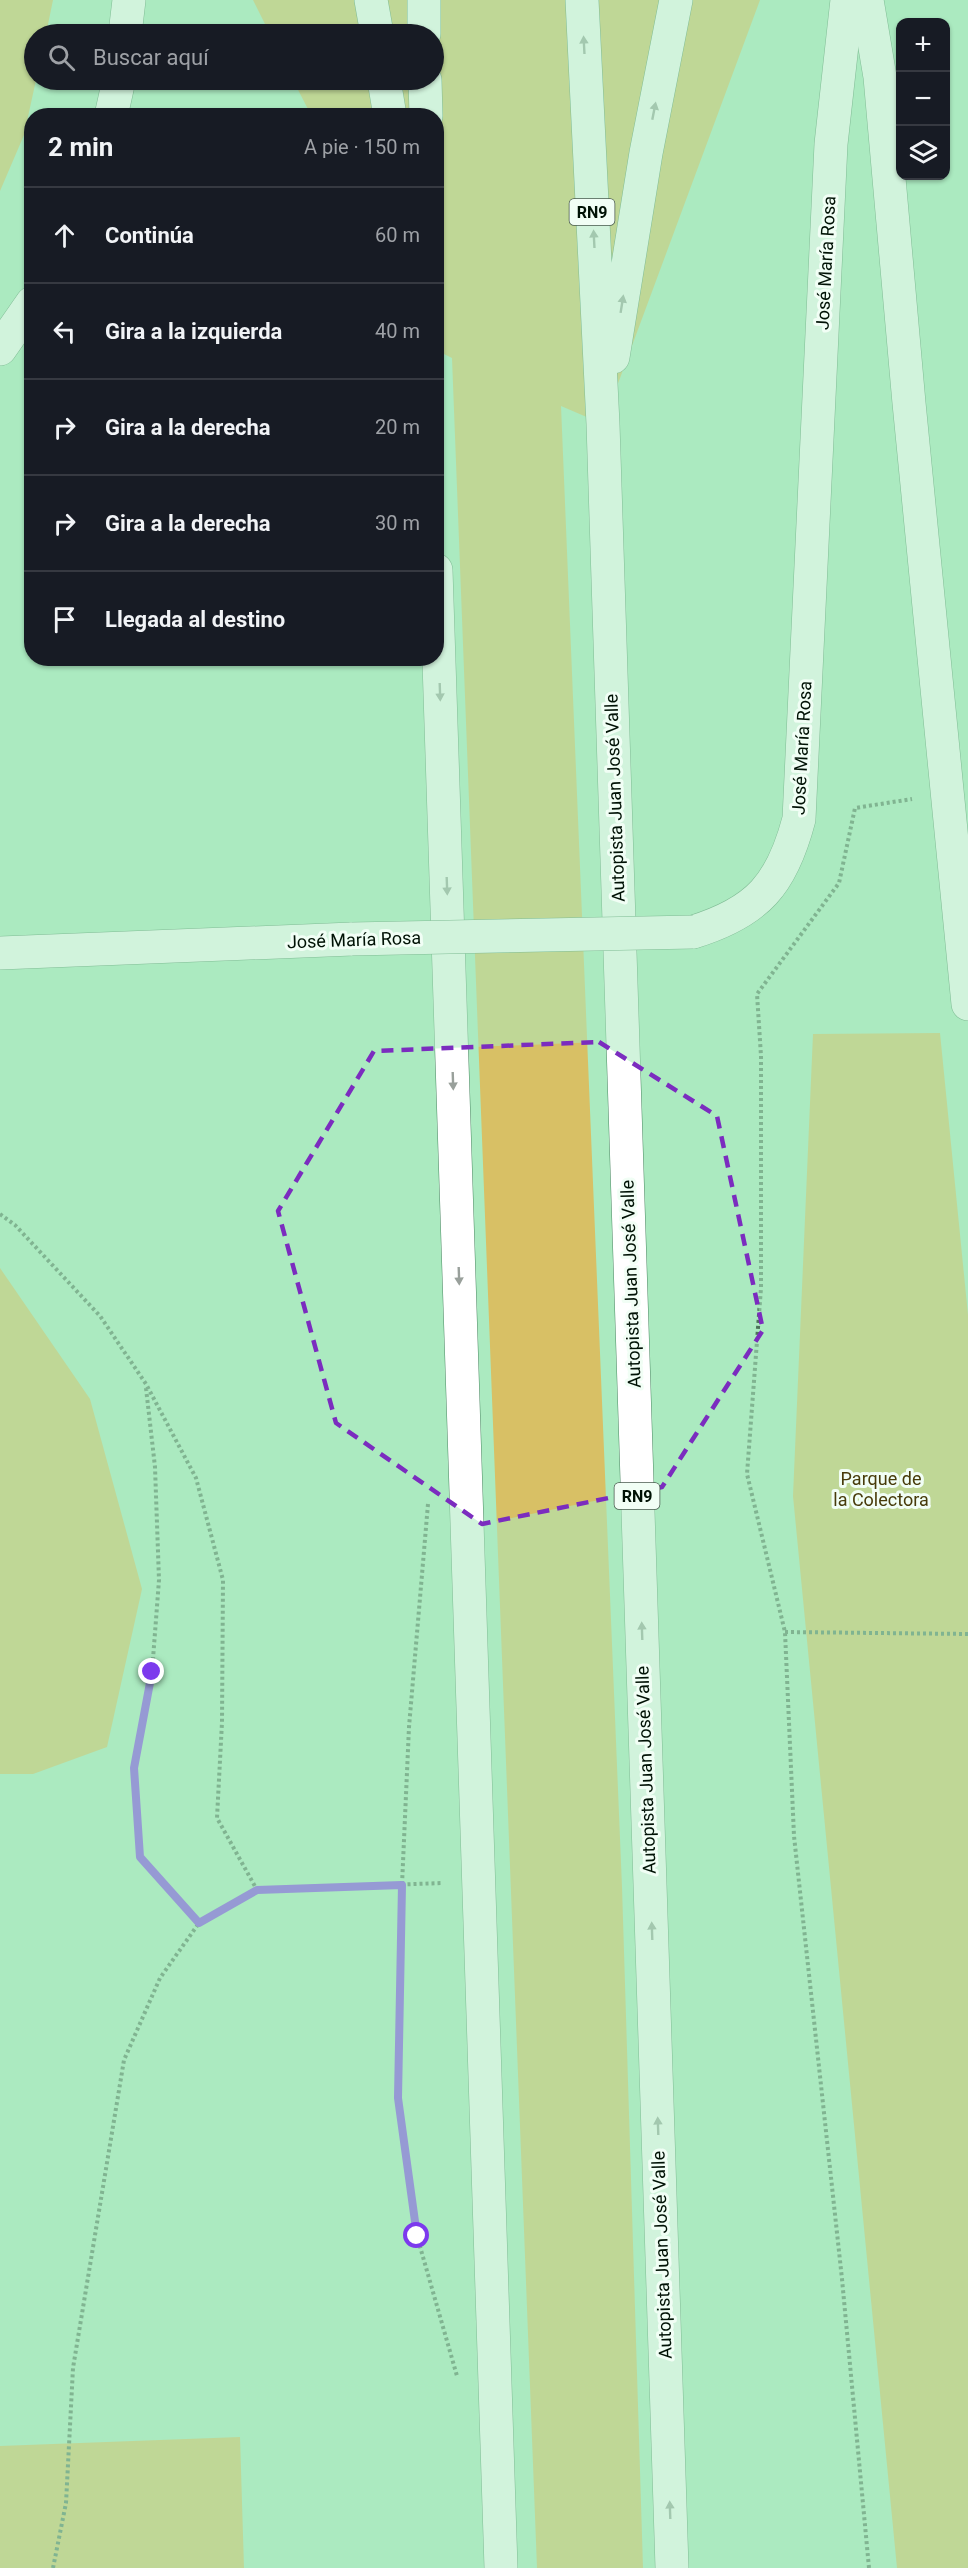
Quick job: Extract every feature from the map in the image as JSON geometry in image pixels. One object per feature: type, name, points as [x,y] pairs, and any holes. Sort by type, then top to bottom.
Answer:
[{"type":"main road","points":[[126,24],[129,0]]},
{"type":"main road","points":[[371,0],[375,24]]},
{"type":"main road","points":[[424,0],[424,24]]},
{"type":"main road","name":"Autopista Juan José Valle","points":[[582,0],[603,424],[672,2568]]},
{"type":"main road","points":[[603,424],[645,153],[676,0]]},
{"type":"main road","name":"José María Rosa","points":[[0,953],[352,939],[693,932],[724,922],[749,908],[757,900],[778,874],[791,850],[799,819],[831,144],[847,0]]},
{"type":"main road","points":[[867,0],[880,77],[909,403],[957,793],[968,1004]]},
{"type":"main road","points":[[113,108],[117,90]]},
{"type":"main road","points":[[386,90],[389,108]]},
{"type":"main road","points":[[425,90],[426,108]]},
{"type":"main road","points":[[0,349],[24,314]]},
{"type":"main road","points":[[439,666],[501,2568]]},
{"type":"path","points":[[869,2568],[842,2279],[794,1836],[785,1632],[747,1474],[761,1288],[761,1056],[757,994],[839,883],[855,808],[957,793]]},
{"type":"path","points":[[0,1214],[15,1225],[100,1316],[146,1384],[196,1478],[223,1580],[222,1722],[217,1818],[257,1890]]},
{"type":"path","points":[[146,1384],[155,1467],[159,1580],[152,1672],[134,1768],[140,1857],[199,1923]]},
{"type":"path","points":[[428,1503],[409,1728],[402,1885],[398,2098],[417,2236],[459,2382]]},
{"type":"path","points":[[785,1632],[968,1634]]},
{"type":"path","points":[[53,2568],[66,2503],[72,2368],[124,2060],[160,1978],[199,1923],[257,1890],[479,1882]]},
{"type":"highlighted area","points":[[599,1042],[717,1116],[763,1330],[662,1487],[482,1524],[336,1423],[278,1211],[374,1051]]},
{"type":"green space","points":[[0,0],[53,0],[48,24],[24,24],[24,90],[34,90],[30,108],[24,108],[24,135],[0,191]]},
{"type":"green space","points":[[253,0],[760,0],[603,424],[561,406],[622,1887],[643,2568],[537,2568],[452,358],[444,354],[444,108],[307,108],[298,90],[444,90],[444,24],[265,24]]},
{"type":"green space","name":"Parque de la Colectora","points":[[940,1033],[968,1315],[968,2568],[897,2568],[793,1496],[813,1034]]},
{"type":"green space","points":[[0,1268],[90,1399],[142,1589],[107,1747],[33,1774],[0,1774]]},
{"type":"green space","points":[[240,2437],[244,2568],[0,2568],[0,2446]]},
{"type":"route","points":[[152,1672],[134,1768],[140,1857],[199,1923],[257,1890],[402,1885],[398,2098],[417,2236]]}]
